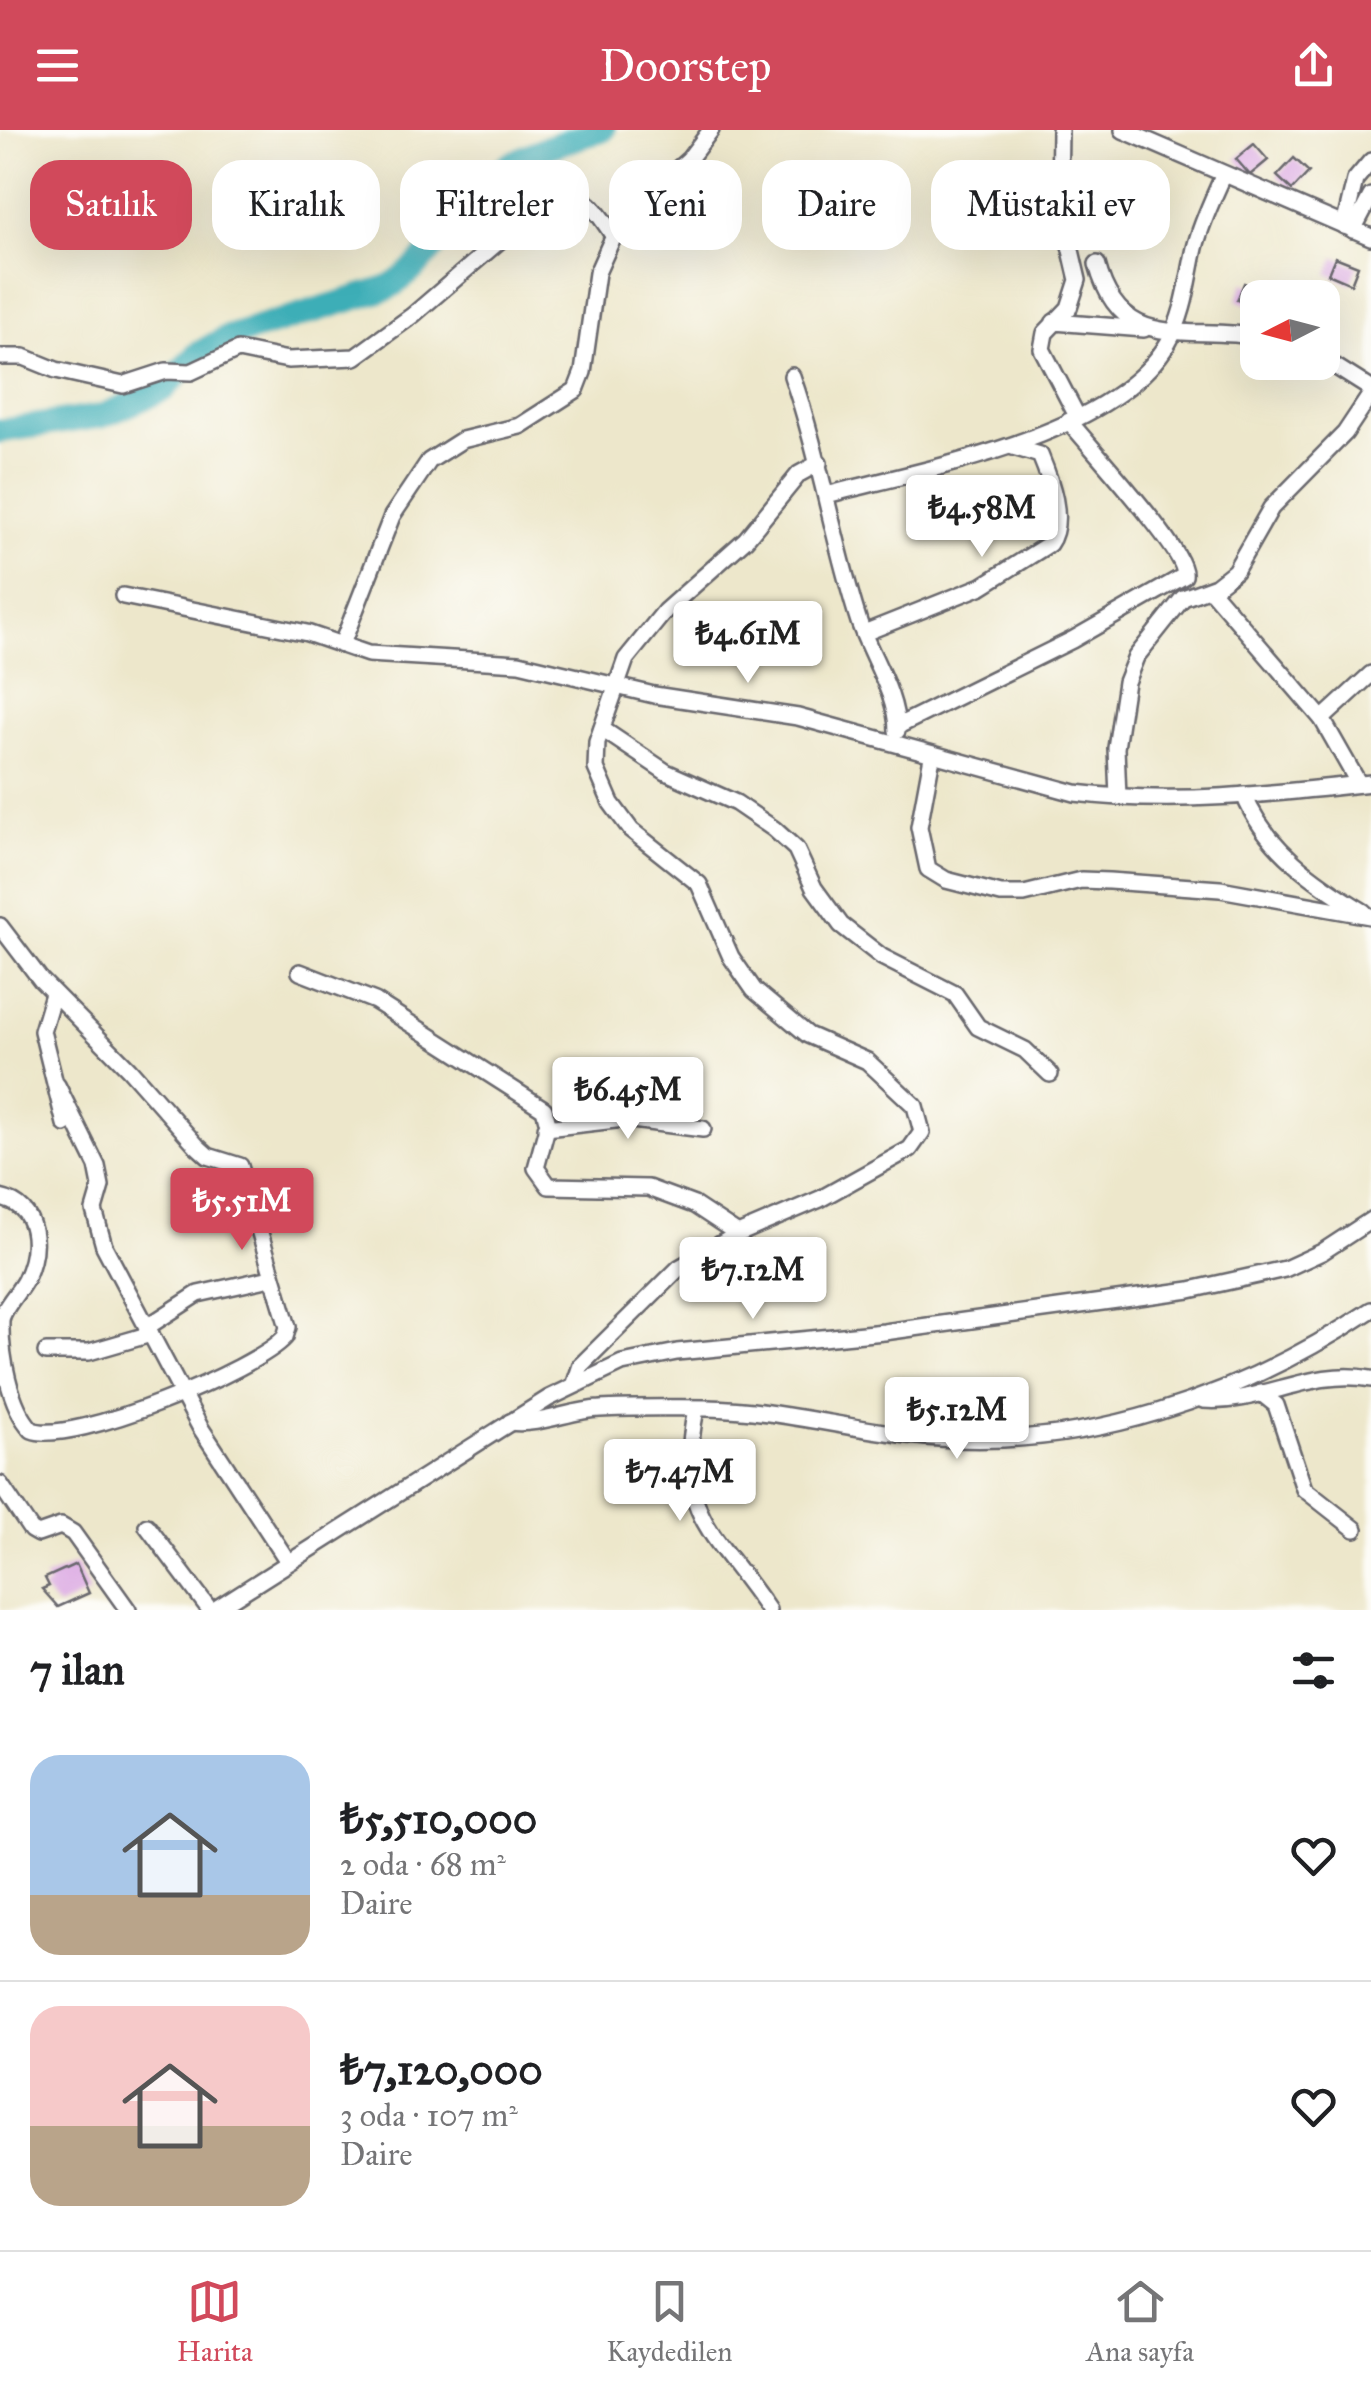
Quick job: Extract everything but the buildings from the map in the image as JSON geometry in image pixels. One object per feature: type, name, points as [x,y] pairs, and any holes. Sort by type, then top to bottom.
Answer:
[{"type":"street","points":[[688,160],[711,130]]},
{"type":"street","points":[[898,726],[1072,640],[1184,576],[1184,561],[1073,419],[1042,349],[1044,334],[1069,308],[1078,280],[1059,199],[1060,130]]},
{"type":"street","points":[[1123,130],[1222,176],[1371,237]]},
{"type":"street","points":[[1349,228],[1356,180],[1371,161]]},
{"type":"street","points":[[826,495],[1009,446],[1073,419],[1126,390],[1153,363],[1172,332],[1196,244],[1222,176]]},
{"type":"street","points":[[0,357],[24,357],[56,370],[123,385],[166,372],[191,372],[238,350],[288,360],[346,360],[413,315],[554,194],[562,192],[581,198],[609,230]]},
{"type":"street","points":[[1349,228],[1371,196]]},
{"type":"street","points":[[342,644],[392,516],[428,461],[462,440],[520,426],[576,390],[583,372],[597,273],[609,247]]},
{"type":"street","points":[[1097,264],[1106,294],[1144,329]]},
{"type":"street","points":[[1054,322],[1240,336]]},
{"type":"street","points":[[1118,797],[1116,748],[1132,666],[1183,598],[1210,589],[1235,570],[1270,508],[1345,433],[1371,391],[1340,370]]},
{"type":"street","points":[[792,376],[864,633],[898,726],[896,746]]},
{"type":"street","points":[[864,633],[982,586],[1049,544],[1054,537],[1054,498],[1040,455],[1009,446]]},
{"type":"street","points":[[575,1383],[580,1366],[666,1279],[738,1234],[811,1204],[910,1149],[922,1132],[920,1114],[867,1061],[808,1035],[754,990],[731,957],[699,884],[643,842],[611,802],[596,768],[602,729],[626,659],[653,625],[730,557],[798,474],[819,463]]},
{"type":"street","points":[[123,596],[307,632],[368,654],[519,663],[615,686],[798,717],[1075,793],[1118,797],[1244,795],[1365,784],[1322,720],[1210,589]]},
{"type":"street","points":[[1322,720],[1371,674]]},
{"type":"street","points":[[602,729],[666,772],[736,803],[774,829],[796,850],[814,888],[841,924],[882,957],[955,994],[978,1027],[1025,1050],[1050,1074]]},
{"type":"street","points":[[932,756],[919,827],[928,869],[946,880],[1011,895],[1081,880],[1186,886],[1370,917]]},
{"type":"street","points":[[1244,795],[1258,825],[1284,854],[1370,917]]},
{"type":"street","points":[[0,926],[53,994],[116,1055],[197,1146],[208,1156],[240,1166],[288,1327],[282,1342],[182,1392],[112,1421],[40,1434],[24,1422],[9,1386],[0,1317],[30,1267],[33,1224],[23,1209],[0,1198]]},
{"type":"street","points":[[300,972],[375,1002],[544,1109],[546,1128],[536,1168],[548,1186],[648,1188],[694,1205],[738,1234]]},
{"type":"street","points":[[53,994],[42,1031],[65,1124]]},
{"type":"street","points":[[57,1085],[97,1166],[101,1186],[95,1222],[182,1392],[287,1560]]},
{"type":"street","points":[[546,1128],[624,1118],[703,1129]]},
{"type":"street","points":[[147,1526],[212,1610],[575,1383],[622,1364],[677,1352],[884,1332],[1246,1279],[1302,1262],[1371,1220]]},
{"type":"street","points":[[46,1352],[89,1352],[149,1330],[198,1294],[272,1278]]},
{"type":"street","points":[[510,1422],[599,1409],[696,1409],[927,1438],[995,1440],[1079,1434],[1194,1398],[1308,1347],[1371,1310]]},
{"type":"street","points":[[1194,1398],[1236,1399],[1332,1376],[1371,1380]]},
{"type":"street","points":[[1261,1393],[1276,1406],[1304,1490],[1355,1530]]},
{"type":"street","points":[[696,1409],[690,1453],[697,1507],[719,1549],[768,1610]]},
{"type":"street","points":[[0,1484],[32,1530],[38,1534],[61,1526],[73,1534],[128,1610]]},
{"type":"waterway","points":[[0,431],[102,416],[164,389],[196,355],[226,338],[388,288],[420,263],[475,193],[500,171],[543,149],[603,130]]}]
